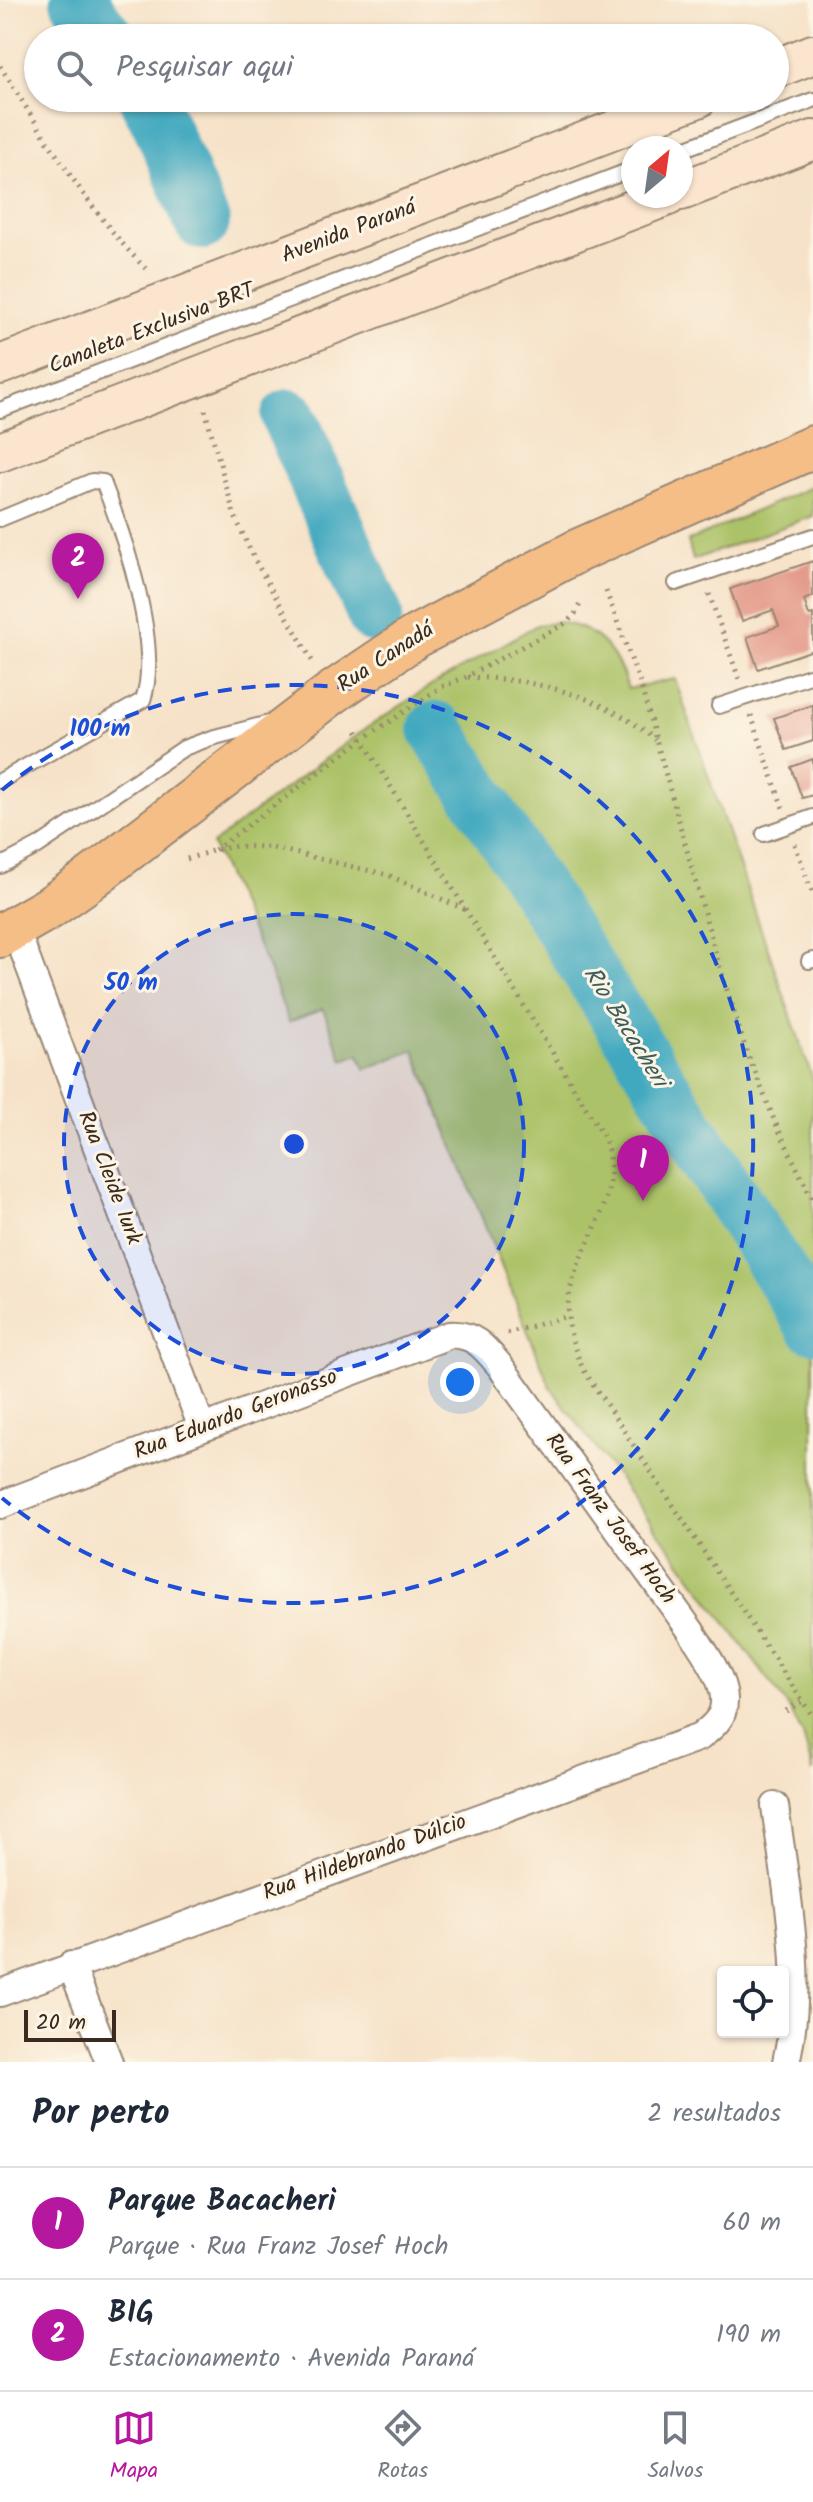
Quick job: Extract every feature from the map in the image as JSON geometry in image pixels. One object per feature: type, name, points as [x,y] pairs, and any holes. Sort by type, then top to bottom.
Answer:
[{"type":"main road","name":"Rua Canadá","points":[[8,932],[86,882],[370,666],[415,637],[481,600],[652,516],[813,447]]},
{"type":"street","points":[[789,63],[813,54]]},
{"type":"street","name":"Avenida Paraná","points":[[0,365],[661,112]]},
{"type":"street","points":[[693,186],[813,140]]},
{"type":"street","points":[[0,452],[637,208]]},
{"type":"street","name":"Rua Cleide Iurk","points":[[8,932],[202,1428]]},
{"type":"street","name":"Rua Eduardo Geronasso","points":[[0,1505],[449,1335],[486,1337]]},
{"type":"street","name":"Rua Franz Josef Hoch","points":[[486,1337],[500,1366],[691,1631],[714,1669],[724,1693],[722,1712]]},
{"type":"street","name":"Rua Hildebrando Dúlcio","points":[[0,1993],[700,1737],[713,1726],[722,1712]]},
{"type":"street","points":[[775,1806],[793,1948],[794,1996],[791,2043],[786,2062]]},
{"type":"street","points":[[71,1965],[109,2062]]},
{"type":"lane","points":[[789,109],[813,100]]},
{"type":"lane","points":[[693,145],[781,112]]},
{"type":"lane","name":"Canaleta Exclusiva BRT","points":[[0,410],[621,174]]},
{"type":"lane","points":[[0,519],[92,481],[103,482],[136,586],[149,678],[143,700],[0,781]]},
{"type":"lane","points":[[676,583],[813,536]]},
{"type":"lane","points":[[719,706],[813,675]]},
{"type":"lane","points":[[0,866],[38,846],[184,748],[307,713]]},
{"type":"lane","points":[[764,834],[813,817]]},
{"type":"path","points":[[0,66],[24,104]]},
{"type":"path","points":[[29,112],[103,224],[151,275]]},
{"type":"path","points":[[202,402],[234,514],[253,557],[315,665]]},
{"type":"path","points":[[702,574],[813,896]]},
{"type":"path","points":[[606,591],[641,686],[746,1050],[775,1122],[813,1201]]},
{"type":"path","points":[[215,850],[363,739],[441,687],[466,677],[566,623],[581,602]]},
{"type":"path","points":[[466,677],[545,687],[597,702],[640,727],[656,741]]},
{"type":"path","points":[[357,731],[597,1122],[610,1157],[610,1188],[572,1283],[568,1316],[573,1347],[583,1369],[813,1717]]},
{"type":"path","points":[[187,859],[237,846],[269,847],[366,868],[408,882],[466,911]]},
{"type":"path","points":[[486,1337],[568,1316]]},
{"type":"path","points":[[786,1711],[803,1701]]},
{"type":"green space","points":[[813,486],[813,516],[693,560],[688,541]]},
{"type":"green space","points":[[557,622],[584,629],[604,644],[618,664],[628,689],[675,679],[813,1080],[813,1773],[803,1735],[789,1708],[550,1386],[414,1050],[365,1069],[359,1054],[343,1060],[323,1009],[289,1022],[268,967],[212,844],[359,733],[429,687],[537,625]]},
{"type":"building","points":[[813,561],[813,596],[804,600],[809,615],[813,614],[813,650],[758,669],[747,637],[779,626],[773,610],[742,621],[730,589]]},
{"type":"building","points":[[813,705],[813,741],[786,750],[774,718]]},
{"type":"building","points":[[813,759],[813,795],[802,798],[791,767]]},
{"type":"waterway","name":"Rio Bacacheri","points":[[78,0],[96,24]]},
{"type":"waterway","name":"Rio Bacacheri","points":[[154,112],[202,222]]},
{"type":"waterway","name":"Rio Bacacheri","points":[[289,417],[375,615]]},
{"type":"waterway","name":"Rio Bacacheri","points":[[436,729],[813,1325]]},
{"type":"place","name":"BIG","points":[[78,599]]},
{"type":"place","name":"Parque Bacacheri","points":[[643,1201]]}]
